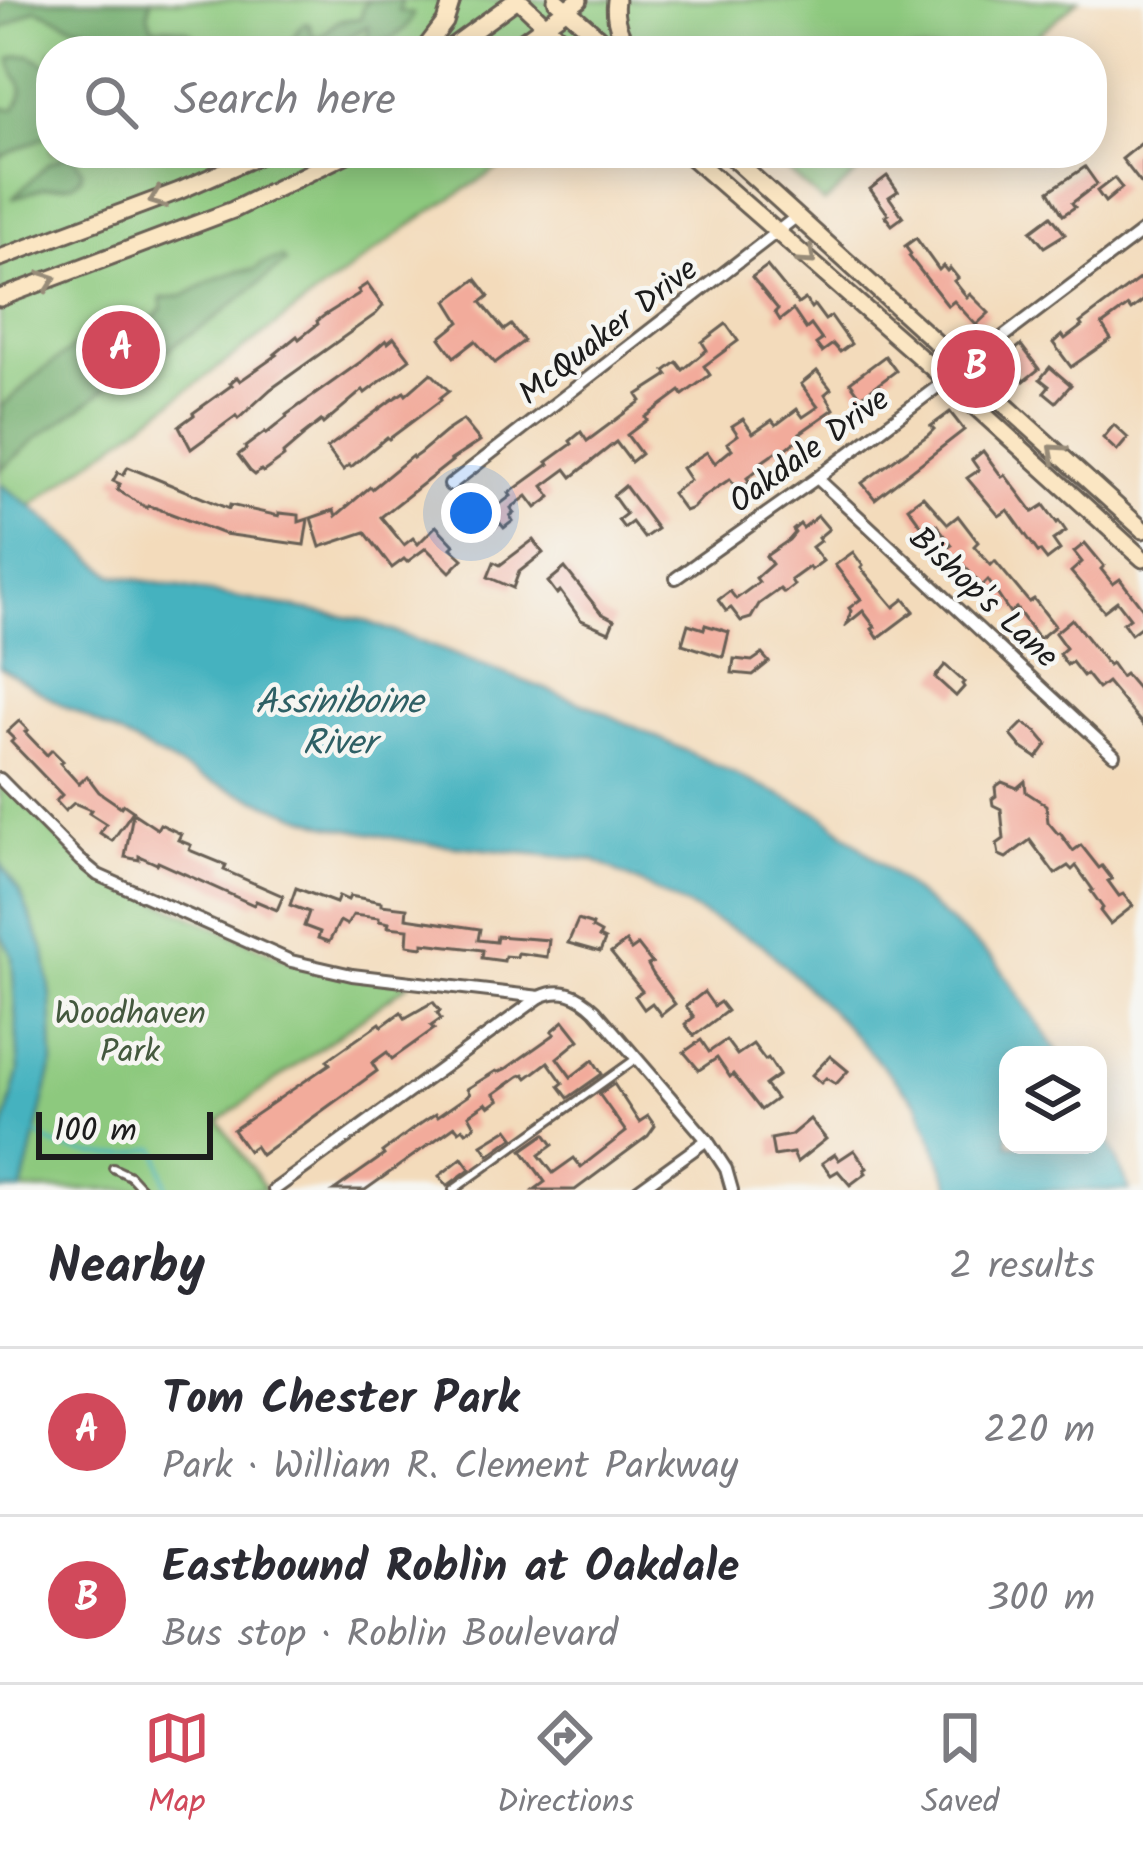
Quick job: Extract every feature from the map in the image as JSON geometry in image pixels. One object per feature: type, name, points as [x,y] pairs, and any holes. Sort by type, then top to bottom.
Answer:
[{"type":"main road","points":[[434,36],[452,0]]},
{"type":"main road","points":[[467,36],[518,0],[557,36]]},
{"type":"main road","points":[[616,0],[621,36]]},
{"type":"main road","points":[[529,36],[567,3],[599,36]]},
{"type":"main road","points":[[0,258],[231,168]]},
{"type":"main road","points":[[0,298],[212,219],[318,168]]},
{"type":"main road","points":[[704,168],[1143,559]]},
{"type":"main road","points":[[743,168],[1143,530]]},
{"type":"street","name":"McQuaker Drive","points":[[450,485],[796,217]]},
{"type":"street","name":"Oakdale Drive","points":[[676,578],[817,478],[1143,231]]},
{"type":"street","name":"Bishop's Lane","points":[[817,478],[1114,755]]},
{"type":"street","points":[[0,779],[98,875],[291,961],[368,977],[540,997]]},
{"type":"street","points":[[274,1190],[540,997],[561,991],[595,1010],[637,1058],[707,1140],[726,1169],[732,1190]]},
{"type":"street","points":[[638,1190],[707,1140]]},
{"type":"lane","points":[[453,1190],[637,1058]]},
{"type":"lane","points":[[113,1168],[130,1176],[143,1190]]},
{"type":"green space","points":[[7,0],[1079,0],[1036,36],[36,36],[36,168],[499,168],[423,216],[31,506],[0,484],[0,5]]},
{"type":"green space","points":[[7,0],[151,0],[152,27],[175,28],[193,36],[98,36],[93,29],[36,9],[0,30],[0,5]]},
{"type":"green space","points":[[369,0],[402,0],[399,11],[413,14],[395,36],[367,36],[368,26],[351,36],[319,36],[338,21],[361,18]]},
{"type":"green space","points":[[304,23],[313,36],[295,36]]},
{"type":"green space","points":[[10,58],[36,58],[36,141],[0,157],[0,108],[15,109],[22,92]]},
{"type":"green space","points":[[44,168],[82,170],[73,184],[12,199]]},
{"type":"green space","points":[[784,168],[862,168],[824,203]]},
{"type":"green space","points":[[282,258],[286,262],[208,324],[159,357],[143,356],[143,331],[162,309],[161,298],[183,296],[215,279]]},
{"type":"green space","points":[[126,328],[135,344],[135,358],[101,393],[0,470],[2,406],[84,333]]},
{"type":"green space","name":"Woodhaven Park","points":[[0,779],[98,875],[291,961],[410,983],[219,1121],[266,1190],[0,1190]]},
{"type":"water","name":"Assiniboine River","points":[[0,484],[113,575],[363,620],[590,706],[823,815],[996,961],[1054,1046],[999,1046],[999,1154],[1107,1154],[1107,1137],[1130,1190],[952,1190],[918,1104],[762,944],[593,860],[416,842],[297,815],[201,778],[0,667]]},
{"type":"water","points":[[0,862],[21,894],[45,953],[51,996],[53,1063],[22,1190],[0,1190],[0,1143],[19,1071],[12,956],[0,933]]},
{"type":"building","points":[[1143,142],[1143,186],[1122,159]]},
{"type":"building","points":[[1084,168],[1097,184],[1063,215],[1049,191]]},
{"type":"building","points":[[887,176],[898,191],[889,197],[903,217],[892,225],[870,189]]},
{"type":"building","points":[[1114,178],[1122,188],[1105,202],[1097,191]]},
{"type":"building","points":[[1051,216],[1065,234],[1044,247],[1031,231]]},
{"type":"building","points":[[916,238],[939,270],[950,268],[967,297],[970,294],[989,313],[976,325],[954,301],[948,306],[909,256],[905,246]]},
{"type":"building","points":[[767,266],[798,304],[805,299],[825,320],[831,316],[851,344],[840,352],[833,344],[822,352],[816,344],[822,340],[811,325],[806,329],[793,310],[780,320],[778,309],[752,277]]},
{"type":"building","points":[[1143,276],[1143,301],[1102,325],[1111,339],[1071,367],[1053,343],[1062,335],[1065,339]]},
{"type":"building","points":[[476,279],[489,296],[481,302],[504,330],[511,325],[524,341],[495,363],[475,341],[454,357],[440,338],[460,322],[447,301]]},
{"type":"building","points":[[367,284],[383,306],[376,314],[191,449],[179,426],[237,377],[240,381],[277,355]]},
{"type":"building","points":[[726,324],[738,341],[704,366],[710,375],[683,395],[680,391],[627,435],[641,454],[631,462],[616,442],[572,477],[566,469],[543,486],[551,497],[536,508],[527,496],[511,508],[513,521],[504,528],[500,523],[488,533],[474,514],[486,505],[491,511],[511,496],[581,432],[587,441],[641,401],[637,395],[668,375],[665,371],[677,362],[683,370],[707,350],[702,342]]},
{"type":"building","points":[[394,338],[410,359],[323,424],[321,421],[263,472],[255,475],[250,471],[238,455],[245,447]]},
{"type":"building","points":[[1021,345],[1039,369],[1024,381],[1006,357]]},
{"type":"building","points":[[885,356],[896,371],[861,397],[850,382]]},
{"type":"building","points":[[1050,367],[1071,385],[1056,402],[1044,392],[1049,386],[1040,379]]},
{"type":"building","points":[[817,371],[831,389],[825,394],[834,409],[781,453],[759,464],[747,478],[750,482],[738,490],[730,479],[685,511],[672,493],[690,480],[682,468],[707,452],[715,463],[732,449],[727,443],[738,435],[732,426],[743,419],[753,433],[772,420],[776,425],[797,409],[803,417],[818,407],[801,384]]},
{"type":"building","points":[[431,373],[449,391],[441,400],[343,470],[327,448]]},
{"type":"building","points":[[950,412],[964,430],[875,499],[862,483],[928,435],[934,429],[931,426]]},
{"type":"building","points":[[463,420],[480,441],[381,517],[404,545],[413,538],[418,544],[436,526],[463,559],[450,572],[426,548],[392,568],[365,532],[320,547],[311,518],[334,510],[336,516]]},
{"type":"building","points":[[1114,425],[1128,438],[1117,451],[1103,438]]},
{"type":"building","points":[[983,451],[1033,512],[1044,505],[1066,531],[1053,540],[1060,550],[1047,560],[1008,510],[999,516],[967,478],[979,470],[972,460]]},
{"type":"building","points":[[128,467],[229,509],[230,505],[279,516],[299,515],[299,522],[308,519],[304,545],[224,534],[147,508],[117,490],[120,484],[113,481]]},
{"type":"building","points":[[625,486],[657,529],[644,538],[632,522],[624,528],[618,520],[626,514],[613,496]]},
{"type":"building","points":[[923,496],[948,524],[958,516],[978,542],[974,546],[991,565],[995,561],[1029,602],[1034,599],[1055,626],[1039,639],[1016,608],[1010,613],[988,580],[982,586],[958,559],[954,562],[945,550],[952,545],[936,524],[926,532],[908,507]]},
{"type":"building","points":[[818,516],[829,529],[812,547],[823,561],[791,580],[794,585],[784,593],[780,589],[759,604],[751,618],[741,621],[731,608],[726,611],[718,600],[730,591],[736,599],[759,582],[756,578],[772,564],[766,556],[789,540],[800,524],[803,528]]},
{"type":"building","points":[[533,540],[543,553],[519,572],[513,588],[488,577],[494,562],[500,565]]},
{"type":"building","points":[[1085,543],[1113,584],[1120,579],[1143,609],[1143,625],[1131,634],[1123,623],[1130,618],[1117,601],[1104,611],[1071,572],[1082,562],[1074,552]]},
{"type":"building","points":[[853,552],[894,607],[904,599],[914,611],[878,638],[863,611],[847,624],[849,608],[861,599],[835,565]]},
{"type":"building","points":[[565,568],[601,613],[614,620],[609,632],[581,620],[548,582]]},
{"type":"building","points":[[1072,619],[1108,665],[1121,677],[1125,674],[1143,695],[1143,725],[1107,682],[1098,689],[1059,654],[1066,648],[1055,633]]},
{"type":"building","points":[[688,624],[729,632],[723,657],[682,644]]},
{"type":"building","points":[[762,654],[769,662],[753,675],[732,673],[734,659],[752,661]]},
{"type":"building","points":[[945,665],[964,682],[956,696],[935,677]]},
{"type":"building","points":[[19,721],[47,755],[52,750],[63,761],[60,763],[79,784],[87,776],[99,792],[133,811],[112,841],[100,833],[106,824],[91,810],[74,803],[65,811],[56,801],[62,795],[11,742],[14,739],[7,732]]},
{"type":"building","points":[[1023,723],[1047,744],[1037,758],[1011,735]]},
{"type":"building","points":[[1025,781],[1026,792],[1046,805],[1048,822],[1058,834],[1073,851],[1081,845],[1112,879],[1108,881],[1119,896],[1123,894],[1133,906],[1110,924],[1076,866],[1055,874],[1030,840],[1006,858],[999,855],[997,844],[1004,839],[1001,809],[993,805],[995,787],[1002,782],[1017,788]]},
{"type":"building","points":[[133,813],[157,829],[160,824],[181,834],[178,840],[191,845],[189,850],[226,865],[224,870],[283,896],[277,910],[256,901],[254,905],[158,862],[125,857]]},
{"type":"building","points":[[296,888],[336,903],[339,896],[348,900],[350,896],[407,908],[406,918],[480,929],[478,940],[496,942],[497,936],[549,940],[547,957],[518,953],[517,957],[505,956],[504,961],[482,958],[483,950],[407,945],[408,929],[353,915],[347,925],[340,921],[329,942],[304,926],[309,912],[290,905]]},
{"type":"building","points":[[578,920],[601,933],[599,937],[605,940],[600,952],[568,943]]},
{"type":"building","points":[[626,942],[631,950],[638,945],[675,1004],[661,1015],[652,1003],[644,1009],[635,996],[642,991],[611,953]]},
{"type":"building","points":[[704,992],[714,1006],[720,1002],[727,1011],[694,1036],[685,1024],[694,1017],[686,1006]]},
{"type":"building","points":[[433,1002],[441,1019],[431,1026],[434,1029],[392,1059],[387,1052],[372,1063],[377,1071],[261,1155],[255,1146],[248,1151],[233,1130],[330,1064],[327,1060],[380,1023],[401,1012],[405,1018]]},
{"type":"building","points":[[564,1021],[579,1040],[557,1058],[571,1077],[593,1060],[602,1074],[568,1098],[548,1062],[527,1078],[519,1076],[494,1094],[499,1100],[469,1115],[475,1126],[466,1132],[455,1126],[365,1190],[334,1190],[413,1129],[470,1094],[467,1089],[555,1034],[552,1031]]},
{"type":"building","points":[[701,1040],[709,1052],[726,1040],[737,1055],[753,1044],[779,1075],[765,1085],[776,1099],[761,1110],[717,1058],[699,1070],[684,1052]]},
{"type":"building","points":[[830,1056],[848,1071],[836,1084],[826,1078],[821,1083],[812,1075]]},
{"type":"building","points":[[614,1084],[639,1122],[648,1116],[655,1126],[648,1136],[575,1190],[534,1190],[545,1182],[522,1150],[545,1134],[553,1145],[539,1155],[553,1173],[574,1158],[581,1167],[626,1132],[599,1094]]},
{"type":"building","points":[[810,1119],[826,1139],[797,1162],[793,1153],[774,1156],[771,1139],[791,1135]]},
{"type":"building","points":[[508,1129],[514,1137],[489,1155],[482,1145]]},
{"type":"building","points":[[854,1150],[867,1168],[850,1185],[838,1171],[831,1175],[822,1163],[835,1154],[839,1160]]},
{"type":"building","points":[[462,1158],[470,1169],[447,1186],[439,1176]]},
{"type":"waterway","points":[[34,1132],[53,1144],[91,1154],[156,1148],[167,1190]]},
{"type":"place","name":"Tom Chester Park","points":[[121,350]]},
{"type":"place","name":"Eastbound Roblin at Oakdale","points":[[976,369]]}]
